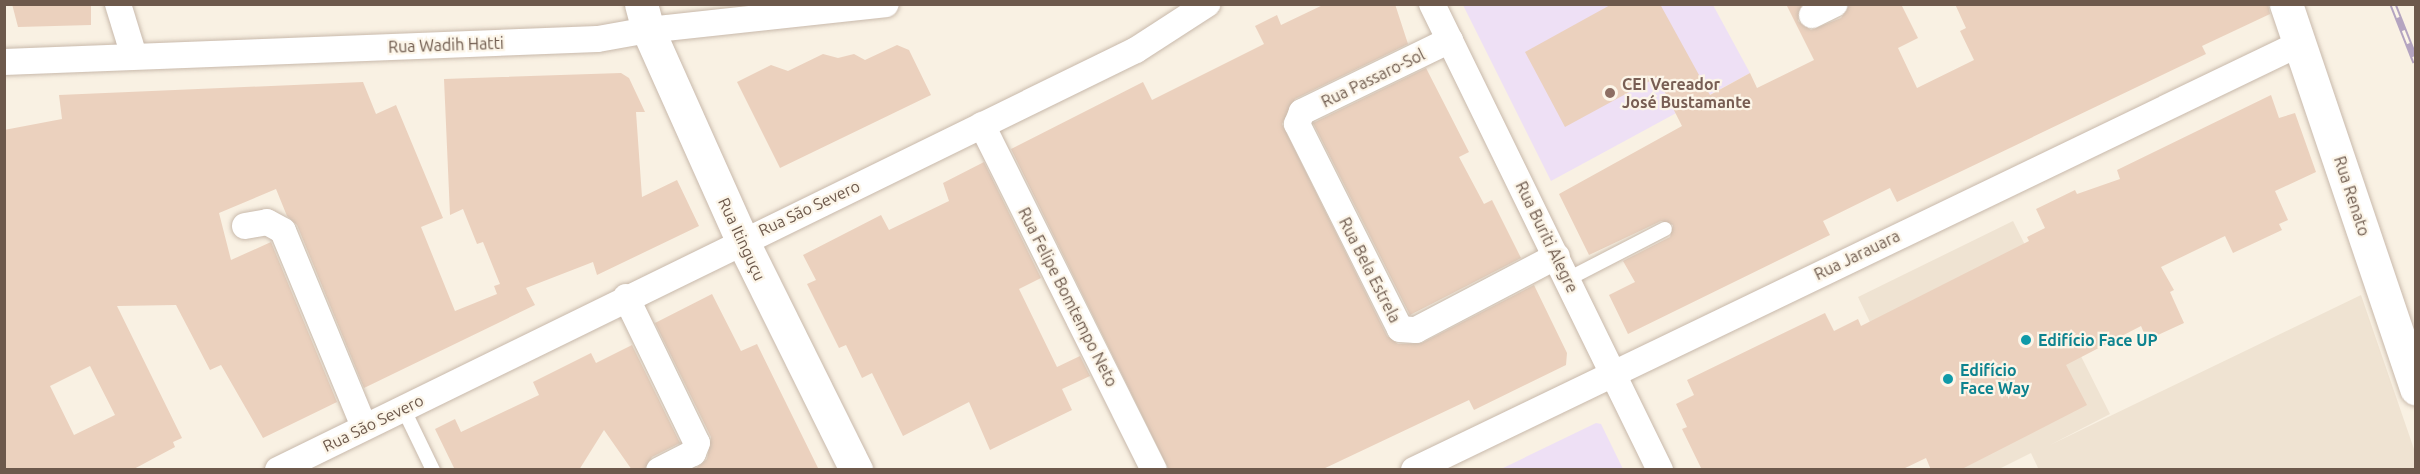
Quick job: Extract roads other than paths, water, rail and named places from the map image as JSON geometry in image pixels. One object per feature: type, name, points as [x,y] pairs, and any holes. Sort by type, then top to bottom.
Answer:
[{"type":"main road","name":"Rua Renato","points":[[2286,4],[2301,43],[2415,389]]},
{"type":"main road","name":"Rua Itinguçu","points":[[644,17],[742,240],[856,470]]},
{"type":"street","points":[[118,4],[134,56]]},
{"type":"street","name":"Rua Wadih Hatti","points":[[4,62],[598,39],[644,17],[886,4]]},
{"type":"street","name":"Rua São Severo","points":[[278,470],[742,240],[1136,50],[1207,4]]},
{"type":"street","name":"Rua Buriti Alegre","points":[[1432,4],[1660,470]]},
{"type":"street","name":"Rua Passaro-Sol","points":[[1297,117],[1302,111],[1450,40]]},
{"type":"street","name":"Rua Jarauara","points":[[1414,470],[1612,371],[2301,43]]},
{"type":"street","name":"Rua Bela Estrela","points":[[1297,117],[1400,329],[1416,330],[1557,256]]},
{"type":"street","name":"Rua Felipe Bomtempo Neto","points":[[982,125],[1154,470]]},
{"type":"street","points":[[245,226],[267,222],[283,231],[364,427]]},
{"type":"street","points":[[626,297],[697,443],[693,453],[659,470]]},
{"type":"lane","points":[[1568,279],[1665,229]]},
{"type":"lane","points":[[403,408],[433,470]]},
{"type":"railway","points":[[2393,4],[2416,62]]},
{"type":"place","name":"CEI Vereador José Bustamante","points":[[1610,93]]},
{"type":"place","name":"Edifício Face UP","points":[[2026,340]]},
{"type":"place","name":"Edifício Face Way","points":[[1948,379]]}]
